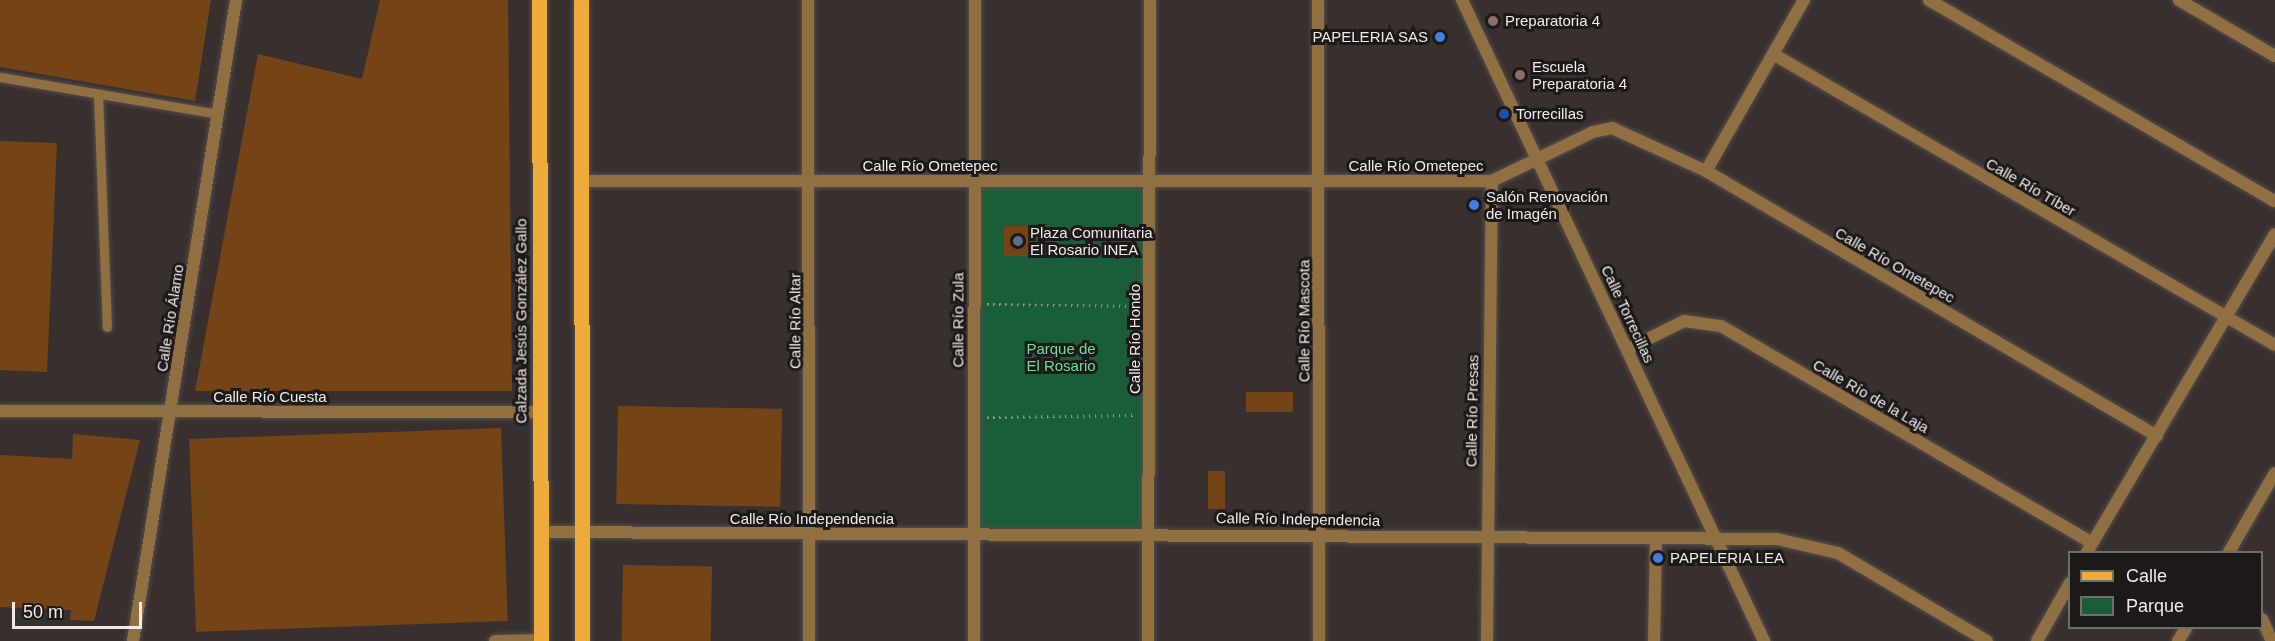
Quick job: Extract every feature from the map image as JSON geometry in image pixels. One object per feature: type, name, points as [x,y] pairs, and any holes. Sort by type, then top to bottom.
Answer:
[{"type":"main road","name":"Calzada Jesús González Gallo","points":[[539,0],[541,640]]},
{"type":"main road","points":[[581,0],[582,641]]},
{"type":"street","name":"Calle Río Álamo","points":[[133,641],[236,0]]},
{"type":"street","name":"Calle Río Altar","points":[[808,0],[811,534],[809,641]]},
{"type":"street","name":"Calle Río Zula","points":[[974,641],[972,533],[975,0]]},
{"type":"street","name":"Calle Río Hondo","points":[[1148,641],[1150,0]]},
{"type":"street","name":"Calle Río Mascota","points":[[1318,0],[1319,641]]},
{"type":"street","name":"Calle Torrecillas","points":[[1462,0],[1539,158],[1764,641]]},
{"type":"street","points":[[1706,171],[1804,0]]},
{"type":"street","points":[[1929,0],[2275,201]]},
{"type":"street","points":[[2179,0],[2275,56]]},
{"type":"street","name":"Calle Río Tíber","points":[[1773,54],[2275,345]]},
{"type":"street","name":"Calle Río Ometepec","points":[[582,181],[1492,181],[1539,158],[1612,128],[1706,171],[2157,436]]},
{"type":"street","name":"Calle Río Presas","points":[[1487,641],[1485,537],[1492,181]]},
{"type":"street","points":[[2090,548],[2275,234]]},
{"type":"street","name":"Calle Río de la Laja","points":[[1628,349],[1684,321],[1710,321],[2090,548]]},
{"type":"street","name":"Calle Río Cuesta","points":[[0,411],[539,412]]},
{"type":"street","points":[[2230,551],[2275,474]]},
{"type":"street","name":"Calle Río Independencia","points":[[540,532],[582,534],[1319,532],[1797,542],[1838,553],[1987,641]]},
{"type":"street","points":[[1654,641],[1656,539]]},
{"type":"street","points":[[2037,641],[2068,587]]},
{"type":"street","points":[[2263,622],[2272,641]]},
{"type":"street","points":[[495,641],[541,640]]},
{"type":"lane","points":[[0,77],[218,114]]},
{"type":"lane","points":[[98,94],[107,327]]},
{"type":"path","points":[[973,304],[1150,306]]},
{"type":"path","points":[[973,417],[1150,415]]},
{"type":"green space","name":"Parque de El Rosario","points":[[979,185],[1145,185],[1145,528],[979,528]]},
{"type":"building","points":[[0,0],[211,0],[195,101],[0,67]]},
{"type":"building","points":[[380,0],[508,0],[512,391],[195,391],[258,54],[362,79]]},
{"type":"building","points":[[0,141],[57,143],[47,372],[0,370]]},
{"type":"building","name":"Plaza Comunitaria El Rosario INEA","points":[[1004,226],[1031,226],[1031,256],[1004,256]]},
{"type":"building","points":[[1246,392],[1293,392],[1293,412],[1246,412]]},
{"type":"building","points":[[618,406],[782,409],[780,507],[616,504]]},
{"type":"building","points":[[501,428],[508,621],[196,632],[189,439]]},
{"type":"building","points":[[73,434],[140,440],[94,621],[70,620],[71,610],[0,607],[0,455],[72,459]]},
{"type":"building","points":[[1208,471],[1225,471],[1225,509],[1208,509]]},
{"type":"building","points":[[623,565],[712,567],[711,641],[622,641]]},
{"type":"place","name":"Preparatoria 4","points":[[1493,21]]},
{"type":"place","name":"PAPELERIA SAS","points":[[1440,37]]},
{"type":"place","name":"Escuela Preparatoria 4","points":[[1520,75]]},
{"type":"place","name":"Torrecillas","points":[[1504,114]]},
{"type":"place","name":"Salón Renovación de Imagén","points":[[1474,205]]},
{"type":"place","name":"Plaza Comunitaria El Rosario INEA","points":[[1018,241]]},
{"type":"place","name":"PAPELERIA LEA","points":[[1658,558]]}]
